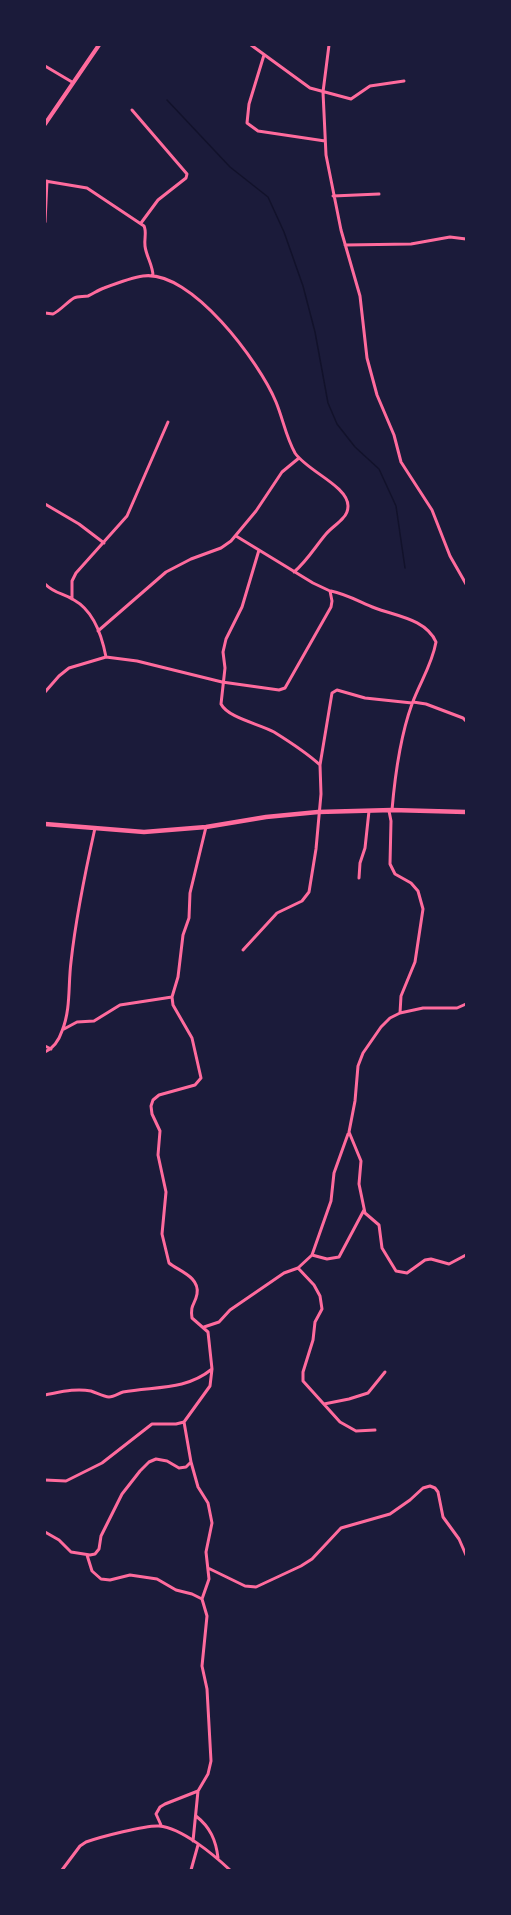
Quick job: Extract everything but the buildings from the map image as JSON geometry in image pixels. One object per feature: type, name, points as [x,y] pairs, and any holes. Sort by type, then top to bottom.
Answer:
[{"type":"main road","points":[[45,824],[144,832],[206,827],[266,817],[318,812],[466,812]]},
{"type":"street","points":[[45,124],[99,45]]},
{"type":"street","points":[[251,45],[300,82],[322,92],[351,99],[370,86],[404,81]]},
{"type":"street","points":[[329,45],[322,92],[325,141],[333,196],[360,296],[367,358],[377,395],[394,435],[401,462],[432,510],[450,555],[466,584]]},
{"type":"street","points":[[264,55],[249,104],[248,123],[258,131],[325,141]]},
{"type":"street","points":[[45,66],[72,82]]},
{"type":"street","points":[[132,110],[187,174],[186,178],[158,201],[141,223]]},
{"type":"street","points":[[45,222],[46,181],[87,188],[141,223],[146,229],[145,249],[153,269],[153,276]]},
{"type":"street","points":[[333,196],[379,194]]},
{"type":"street","points":[[345,244],[411,244],[450,237],[466,239]]},
{"type":"street","points":[[45,313],[50,315],[56,313],[77,297],[85,297],[104,288],[142,276],[153,276],[185,291],[207,306],[246,350],[276,401],[286,435],[299,458],[316,474],[340,489],[347,500],[348,506],[343,517],[294,572]]},
{"type":"street","points":[[72,599],[72,581],[76,573],[127,516],[168,422]]},
{"type":"street","points":[[98,631],[166,572],[191,559],[221,548],[236,536],[256,512],[282,472],[299,458]]},
{"type":"street","points":[[45,504],[79,524],[104,543]]},
{"type":"street","points":[[236,536],[330,591],[406,618],[433,636],[436,642],[432,662],[413,703],[404,734],[391,811],[390,864],[395,874],[411,883],[418,891],[423,909],[415,962],[401,996],[400,1013]]},
{"type":"street","points":[[259,550],[242,607],[226,639],[223,652],[225,668],[221,705],[223,710],[273,731],[310,755],[320,765]]},
{"type":"street","points":[[45,584],[58,595],[72,599],[88,612],[103,640],[106,657]]},
{"type":"street","points":[[45,692],[58,676],[69,668],[106,657],[137,661],[222,682],[279,690],[285,688],[331,607],[330,591]]},
{"type":"street","points":[[243,950],[277,913],[302,901],[309,892],[321,794],[320,765],[331,696],[334,691],[365,698],[435,707],[466,721]]},
{"type":"street","points":[[359,878],[369,811]]},
{"type":"street","points":[[45,1480],[66,1481],[102,1463],[152,1424],[184,1422],[210,1386],[212,1369],[210,1338],[204,1327],[192,1318],[192,1304],[197,1294],[194,1282],[183,1270],[169,1263],[162,1234],[166,1192],[158,1155],[160,1131],[151,1106],[153,1100],[159,1095],[195,1085],[201,1078],[192,1038],[172,997],[178,976],[183,935],[189,918],[190,893],[206,827]]},
{"type":"street","points":[[45,1052],[51,1049],[63,1030],[78,909],[95,828]]},
{"type":"street","points":[[63,1030],[78,1022],[94,1021],[120,1005],[172,997]]},
{"type":"street","points":[[204,1327],[219,1322],[230,1310],[284,1273],[298,1268],[312,1255],[331,1201],[334,1173],[349,1132],[358,1066],[363,1053],[381,1027],[390,1018],[400,1013],[423,1008],[457,1008],[466,1004]]},
{"type":"street","points":[[45,1046],[51,1049]]},
{"type":"street","points":[[349,1132],[361,1161],[359,1184],[365,1213],[379,1225],[382,1248],[396,1271],[407,1273],[425,1260],[431,1259],[449,1264],[466,1255]]},
{"type":"street","points":[[312,1255],[327,1259],[339,1257],[364,1210]]},
{"type":"street","points":[[298,1268],[314,1285],[322,1309],[315,1322],[313,1340],[307,1355],[303,1377],[306,1386],[340,1422],[349,1428],[364,1431],[375,1430]]},
{"type":"street","points":[[45,1395],[75,1389],[110,1397],[122,1392],[155,1390],[199,1378],[212,1369]]},
{"type":"street","points":[[324,1404],[368,1392],[385,1372]]},
{"type":"street","points":[[184,1422],[198,1486],[206,1498],[212,1515],[206,1552],[209,1579],[202,1599],[207,1616],[202,1666],[207,1689],[211,1761],[208,1774],[198,1791],[193,1841]]},
{"type":"street","points":[[45,1532],[59,1540],[69,1551],[87,1555],[95,1554],[98,1551],[101,1536],[122,1494],[149,1462],[162,1459],[183,1468],[191,1462]]},
{"type":"street","points":[[208,1568],[244,1587],[256,1587],[312,1559],[338,1530],[352,1523],[390,1514],[423,1488],[430,1486],[438,1492],[443,1516],[459,1539],[466,1555]]},
{"type":"street","points":[[87,1555],[92,1571],[101,1579],[110,1580],[130,1575],[157,1579],[176,1590],[202,1599]]},
{"type":"street","points":[[161,1826],[156,1814],[160,1807],[198,1791]]},
{"type":"street","points":[[196,1816],[207,1825],[217,1846],[218,1859]]},
{"type":"street","points":[[62,1870],[80,1846],[86,1842],[161,1826],[193,1841],[230,1870]]},
{"type":"street","points":[[191,1870],[198,1845]]},
{"type":"waterway","points":[[167,100],[230,167],[268,197],[284,232],[303,286],[315,332],[328,403],[337,424],[355,447],[379,469],[396,506],[405,568]]}]
